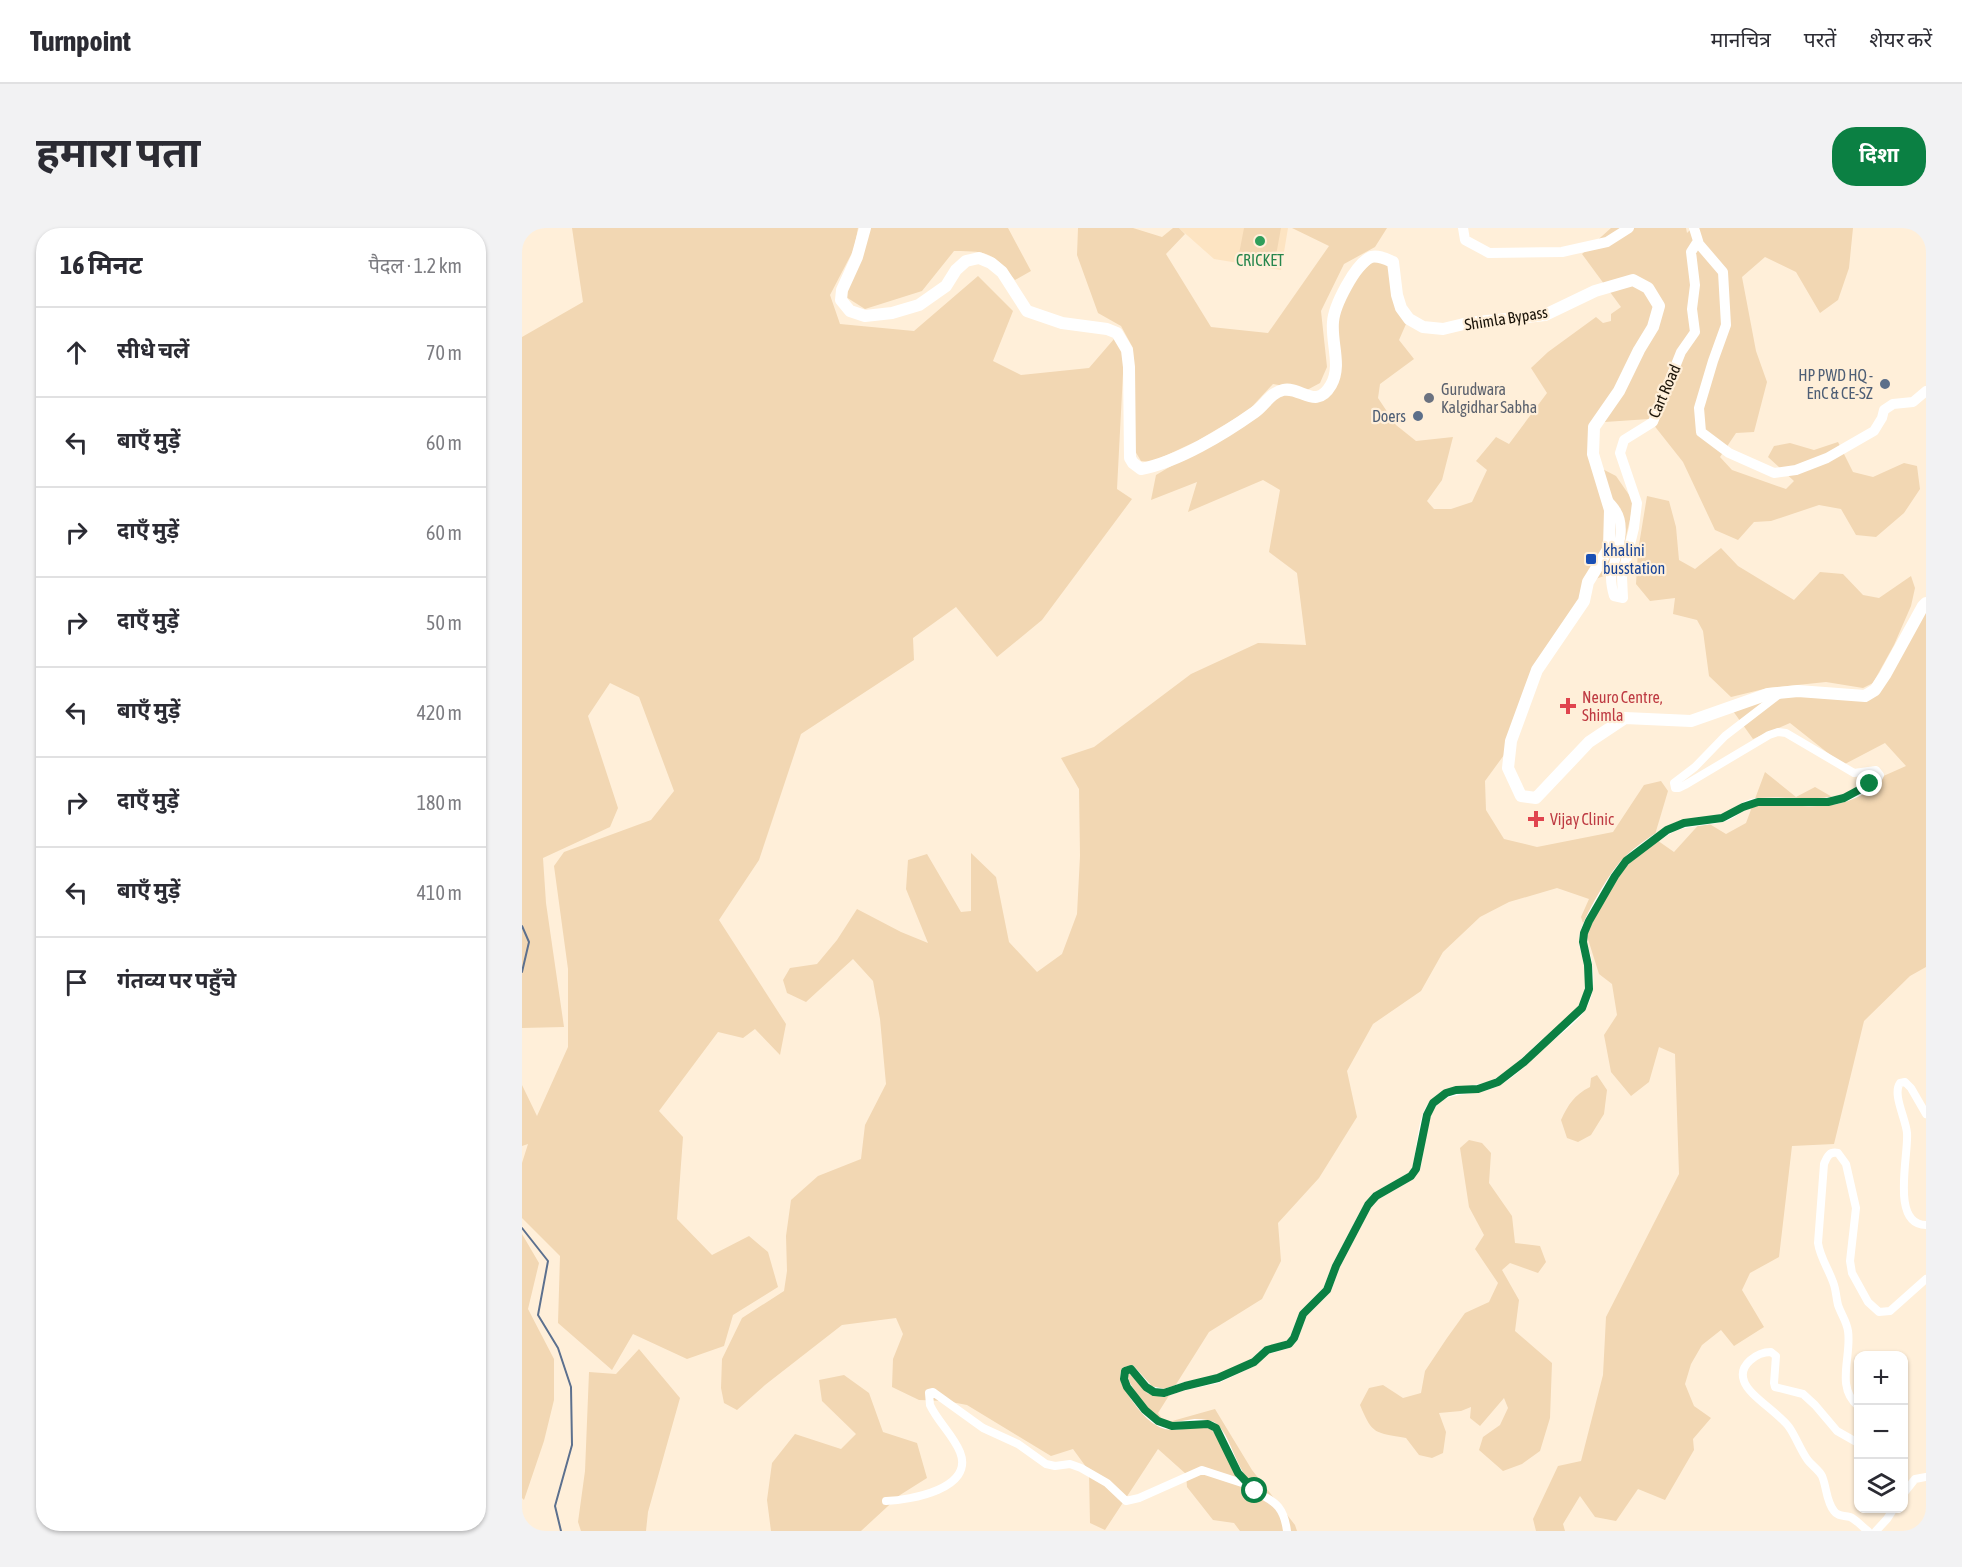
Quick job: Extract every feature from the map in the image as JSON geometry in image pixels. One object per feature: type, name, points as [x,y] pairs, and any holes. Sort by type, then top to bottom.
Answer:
[{"type":"highway","name":"Shimla Bypass","points":[[865,228],[857,257],[842,290],[841,300],[850,310],[865,316],[892,313],[919,305],[946,286],[956,270],[966,261],[979,258],[991,263],[1002,272],[1027,311],[1055,322],[1107,329],[1117,333],[1127,350],[1129,368],[1130,458],[1132,463],[1141,469],[1157,466],[1192,450],[1257,411],[1271,395],[1284,389],[1302,393],[1310,398],[1320,396],[1330,386],[1336,370],[1332,323],[1335,307],[1349,281],[1372,257],[1383,257],[1393,262],[1401,308],[1409,319],[1423,327],[1443,329],[1468,323],[1545,315],[1595,291],[1633,280],[1648,288],[1659,306],[1653,327],[1618,391],[1594,427],[1593,454],[1610,510],[1609,548],[1588,582],[1584,601],[1537,670],[1511,741],[1508,768],[1521,796],[1536,798],[1589,742],[1625,718],[1691,721],[1768,694],[1798,691],[1865,696],[1875,690],[1926,603]]},
{"type":"main road","points":[[1463,228],[1465,240],[1489,253],[1562,252],[1607,242],[1629,228]]},
{"type":"main road","name":"Cart Road","points":[[1694,228],[1698,241],[1723,272],[1726,325],[1699,408],[1701,432],[1730,453],[1774,473],[1796,470],[1827,458],[1874,431],[1884,410],[1893,404],[1913,402],[1926,391]]},
{"type":"main road","name":"Cart Road","points":[[1607,500],[1618,512],[1620,527],[1618,553],[1611,585],[1614,596],[1623,598],[1622,577],[1634,528],[1637,503],[1620,453],[1624,440],[1653,422],[1681,352],[1695,332],[1692,309],[1695,285],[1691,252],[1698,241]]},
{"type":"street","points":[[1248,1485],[1238,1473],[1216,1428],[1208,1424],[1172,1426],[1158,1421],[1145,1410],[1127,1387],[1124,1379],[1125,1371],[1131,1369],[1146,1387],[1154,1392],[1164,1393],[1218,1378],[1254,1362],[1265,1351],[1292,1341],[1303,1314],[1327,1290],[1336,1266],[1368,1205],[1376,1196],[1411,1176],[1416,1169],[1427,1115],[1433,1103],[1446,1093],[1478,1089],[1498,1082],[1524,1062],[1582,1008],[1589,989],[1584,933],[1620,867],[1645,846],[1675,826],[1727,816],[1752,803],[1828,802],[1844,798],[1878,779],[1880,774],[1876,770],[1854,773],[1783,732],[1764,738],[1679,788],[1674,786],[1674,783],[1695,767],[1725,736],[1782,693]]},
{"type":"street","points":[[1926,1114],[1911,1088],[1905,1082],[1900,1083],[1897,1093],[1905,1121],[1908,1147],[1902,1191],[1911,1219],[1916,1223],[1926,1225]]},
{"type":"street","points":[[1857,1405],[1848,1395],[1846,1385],[1849,1344],[1847,1327],[1818,1243],[1824,1164],[1829,1154],[1838,1153],[1846,1164],[1856,1208],[1850,1261],[1852,1273],[1868,1302],[1879,1312],[1890,1311],[1926,1279]]},
{"type":"street","points":[[1854,1441],[1837,1431],[1803,1394],[1775,1387],[1776,1356],[1771,1352],[1757,1354],[1746,1366],[1744,1382],[1750,1391],[1788,1426],[1808,1461],[1823,1478],[1827,1497],[1834,1512],[1853,1518],[1868,1531]]},
{"type":"street","points":[[886,1501],[918,1497],[953,1482],[959,1474],[962,1465],[961,1454],[930,1405],[928,1397],[929,1393],[933,1392],[987,1430],[1018,1444],[1046,1464],[1055,1466],[1070,1464],[1081,1468],[1103,1480],[1126,1501],[1139,1498],[1202,1470],[1208,1471],[1248,1485],[1273,1501],[1285,1518],[1287,1531]]},
{"type":"street","points":[[1908,1488],[1915,1479],[1926,1477]]},
{"type":"street","points":[[1876,1531],[1891,1513]]},
{"type":"shaded area","points":[[572,228],[858,228],[854,249],[830,295],[840,324],[914,331],[978,276],[1013,311],[993,361],[1021,375],[1089,368],[1114,339],[1124,354],[1117,489],[1132,499],[1042,620],[997,657],[956,607],[913,638],[914,660],[801,734],[759,860],[719,920],[786,1024],[780,1055],[755,1029],[743,1038],[718,1032],[659,1111],[683,1137],[677,1219],[712,1255],[749,1236],[768,1252],[778,1287],[733,1315],[724,1346],[687,1359],[633,1334],[612,1370],[558,1323],[560,1256],[522,1218],[522,1163],[528,1144],[522,1146],[522,1085],[537,1116],[568,1047],[568,969],[554,866],[564,852],[651,820],[674,791],[639,697],[610,683],[588,716],[618,808],[610,827],[543,858],[546,903],[564,1027],[522,1028],[522,337],[583,302]]},
{"type":"shaded area","points":[[870,228],[1008,228],[1031,271],[1015,280],[1001,264],[989,255],[954,251],[922,291],[865,309],[846,297]]},
{"type":"shaded area","points":[[1078,228],[1133,228],[1162,237],[1173,228],[1179,228],[1185,234],[1166,254],[1211,327],[1268,333],[1329,246],[1292,228],[1387,228],[1375,247],[1344,264],[1321,311],[1327,367],[1320,383],[1307,390],[1273,384],[1248,411],[1197,441],[1152,462],[1141,461],[1135,451],[1133,348],[1121,326],[1098,313],[1077,255]]},
{"type":"shaded area","points":[[1179,228],[1288,228],[1281,270],[1214,259]]},
{"type":"shaded area","name":"CRICKET","points":[[1244,228],[1281,228],[1275,261],[1239,254]]},
{"type":"shaded area","points":[[1611,228],[1686,228],[1687,233],[1692,228],[1853,228],[1849,268],[1838,300],[1820,313],[1796,272],[1765,257],[1742,277],[1756,351],[1767,382],[1754,432],[1736,433],[1720,457],[1732,470],[1786,489],[1794,481],[1768,457],[1774,446],[1790,443],[1814,450],[1838,442],[1853,472],[1873,477],[1904,463],[1917,466],[1920,489],[1904,513],[1876,537],[1856,535],[1841,509],[1819,505],[1771,521],[1754,522],[1738,540],[1715,530],[1683,462],[1649,419],[1590,423],[1591,463],[1616,476],[1634,502],[1618,571],[1587,582],[1583,601],[1535,669],[1504,755],[1485,781],[1486,810],[1504,839],[1537,847],[1613,832],[1644,785],[1661,781],[1668,791],[1654,838],[1674,852],[1703,820],[1726,834],[1746,823],[1765,772],[1796,797],[1815,787],[1834,798],[1906,766],[1885,743],[1843,765],[1790,723],[1753,739],[1733,711],[1769,696],[1865,698],[1926,605],[1926,967],[1910,976],[1864,1021],[1834,1144],[1792,1146],[1779,1257],[1750,1273],[1742,1290],[1764,1327],[1734,1346],[1721,1330],[1702,1345],[1691,1364],[1685,1384],[1694,1406],[1711,1418],[1693,1439],[1694,1450],[1665,1500],[1638,1489],[1616,1521],[1595,1517],[1580,1496],[1563,1524],[1565,1531],[1536,1531],[1533,1519],[1558,1466],[1581,1461],[1603,1375],[1606,1317],[1679,1174],[1675,1054],[1659,1047],[1649,1082],[1631,1096],[1611,1072],[1604,1035],[1617,1015],[1612,984],[1599,974],[1581,917],[1589,899],[1557,888],[1509,902],[1480,917],[1443,952],[1421,991],[1373,1024],[1347,1071],[1357,1117],[1319,1178],[1278,1223],[1281,1261],[1262,1299],[1209,1332],[1158,1413],[1165,1423],[1215,1409],[1252,1470],[1295,1525],[1297,1531],[1240,1531],[1234,1523],[1213,1520],[1187,1487],[1186,1474],[1158,1449],[1105,1530],[1090,1523],[1089,1471],[1073,1449],[1051,1456],[967,1405],[946,1401],[919,1400],[892,1387],[893,1359],[903,1334],[896,1318],[842,1325],[765,1385],[737,1410],[724,1403],[721,1388],[722,1359],[742,1318],[784,1291],[787,1271],[786,1236],[791,1200],[818,1176],[861,1159],[865,1125],[886,1084],[880,1019],[873,981],[853,959],[806,1002],[787,993],[783,980],[790,968],[817,964],[837,940],[857,909],[928,943],[906,889],[908,860],[927,854],[961,912],[971,911],[971,853],[996,877],[1009,942],[1037,972],[1062,954],[1077,914],[1080,856],[1079,789],[1061,758],[1094,747],[1191,674],[1258,643],[1306,645],[1297,573],[1269,552],[1280,490],[1263,480],[1188,512],[1197,482],[1151,500],[1156,475],[1259,414],[1285,392],[1301,396],[1333,387],[1335,323],[1353,282],[1374,260],[1391,265],[1398,309],[1406,324],[1399,340],[1414,359],[1380,384],[1378,398],[1396,425],[1416,441],[1453,437],[1442,480],[1427,501],[1434,509],[1451,509],[1472,502],[1487,470],[1476,461],[1496,437],[1509,444],[1547,393],[1531,368],[1548,352],[1596,317],[1603,323],[1611,321],[1611,314],[1621,307],[1582,254]]},
{"type":"shaded area","points":[[1647,496],[1669,501],[1676,527],[1679,560],[1695,569],[1721,548],[1738,566],[1794,600],[1820,572],[1843,574],[1863,595],[1879,598],[1911,576],[1915,588],[1911,606],[1894,645],[1873,683],[1863,688],[1826,682],[1768,688],[1731,697],[1709,676],[1703,631],[1697,620],[1673,614],[1675,598],[1650,601],[1636,584],[1638,551]]},
{"type":"shaded area","points":[[1597,1075],[1607,1090],[1604,1114],[1591,1135],[1578,1142],[1567,1138],[1561,1120],[1572,1101],[1590,1087],[1591,1078]]},
{"type":"shaded area","points":[[1469,1140],[1482,1143],[1491,1153],[1489,1183],[1512,1216],[1515,1243],[1540,1246],[1546,1262],[1538,1273],[1510,1263],[1502,1270],[1519,1300],[1515,1331],[1552,1363],[1550,1418],[1540,1451],[1522,1464],[1503,1471],[1479,1450],[1483,1437],[1500,1425],[1508,1408],[1504,1398],[1480,1426],[1470,1418],[1471,1407],[1461,1411],[1439,1413],[1446,1432],[1443,1453],[1432,1458],[1419,1455],[1406,1438],[1376,1431],[1368,1422],[1360,1405],[1369,1388],[1383,1385],[1403,1398],[1421,1393],[1425,1371],[1447,1338],[1465,1313],[1489,1302],[1498,1283],[1475,1249],[1484,1235],[1469,1207],[1460,1148]]},
{"type":"shaded area","points":[[522,1234],[539,1263],[528,1309],[554,1359],[554,1400],[544,1441],[524,1500],[522,1498]]},
{"type":"shaded area","points":[[639,1349],[680,1398],[648,1512],[646,1531],[581,1531],[578,1522],[585,1471],[589,1372],[616,1374]]},
{"type":"shaded area","points":[[844,1375],[869,1393],[883,1432],[917,1443],[927,1478],[900,1495],[861,1531],[771,1531],[767,1500],[772,1463],[795,1434],[841,1449],[856,1434],[822,1401],[819,1380]]},
{"type":"waterway","points":[[522,926],[529,942],[522,972]]},
{"type":"waterway","points":[[522,1228],[548,1261],[538,1315],[558,1348],[571,1387],[572,1445],[555,1506],[561,1531]]},
{"type":"place","name":"CRICKET","points":[[1260,241]]},
{"type":"place","name":"HP PWD HQ - EnC & CE-SZ","points":[[1885,384]]},
{"type":"place","name":"Gurudwara Kalgidhar Sabha","points":[[1429,398]]},
{"type":"place","name":"Doers","points":[[1418,416]]},
{"type":"place","name":"khalini busstation","points":[[1591,559]]},
{"type":"place","name":"Neuro Centre, Shimla","points":[[1568,706]]},
{"type":"place","name":"Vijay Clinic","points":[[1536,819]]},
{"type":"route","points":[[1255,1491],[1238,1473],[1216,1428],[1212,1425],[1198,1423],[1172,1426],[1158,1421],[1145,1410],[1127,1387],[1124,1379],[1125,1371],[1133,1370],[1150,1390],[1164,1393],[1238,1370],[1254,1362],[1265,1351],[1292,1341],[1300,1318],[1327,1290],[1336,1266],[1371,1200],[1411,1176],[1416,1169],[1427,1115],[1433,1103],[1446,1093],[1463,1089],[1485,1088],[1498,1082],[1524,1062],[1582,1008],[1589,989],[1584,933],[1620,867],[1645,846],[1675,826],[1727,816],[1752,803],[1828,802],[1844,798],[1870,784]]}]
